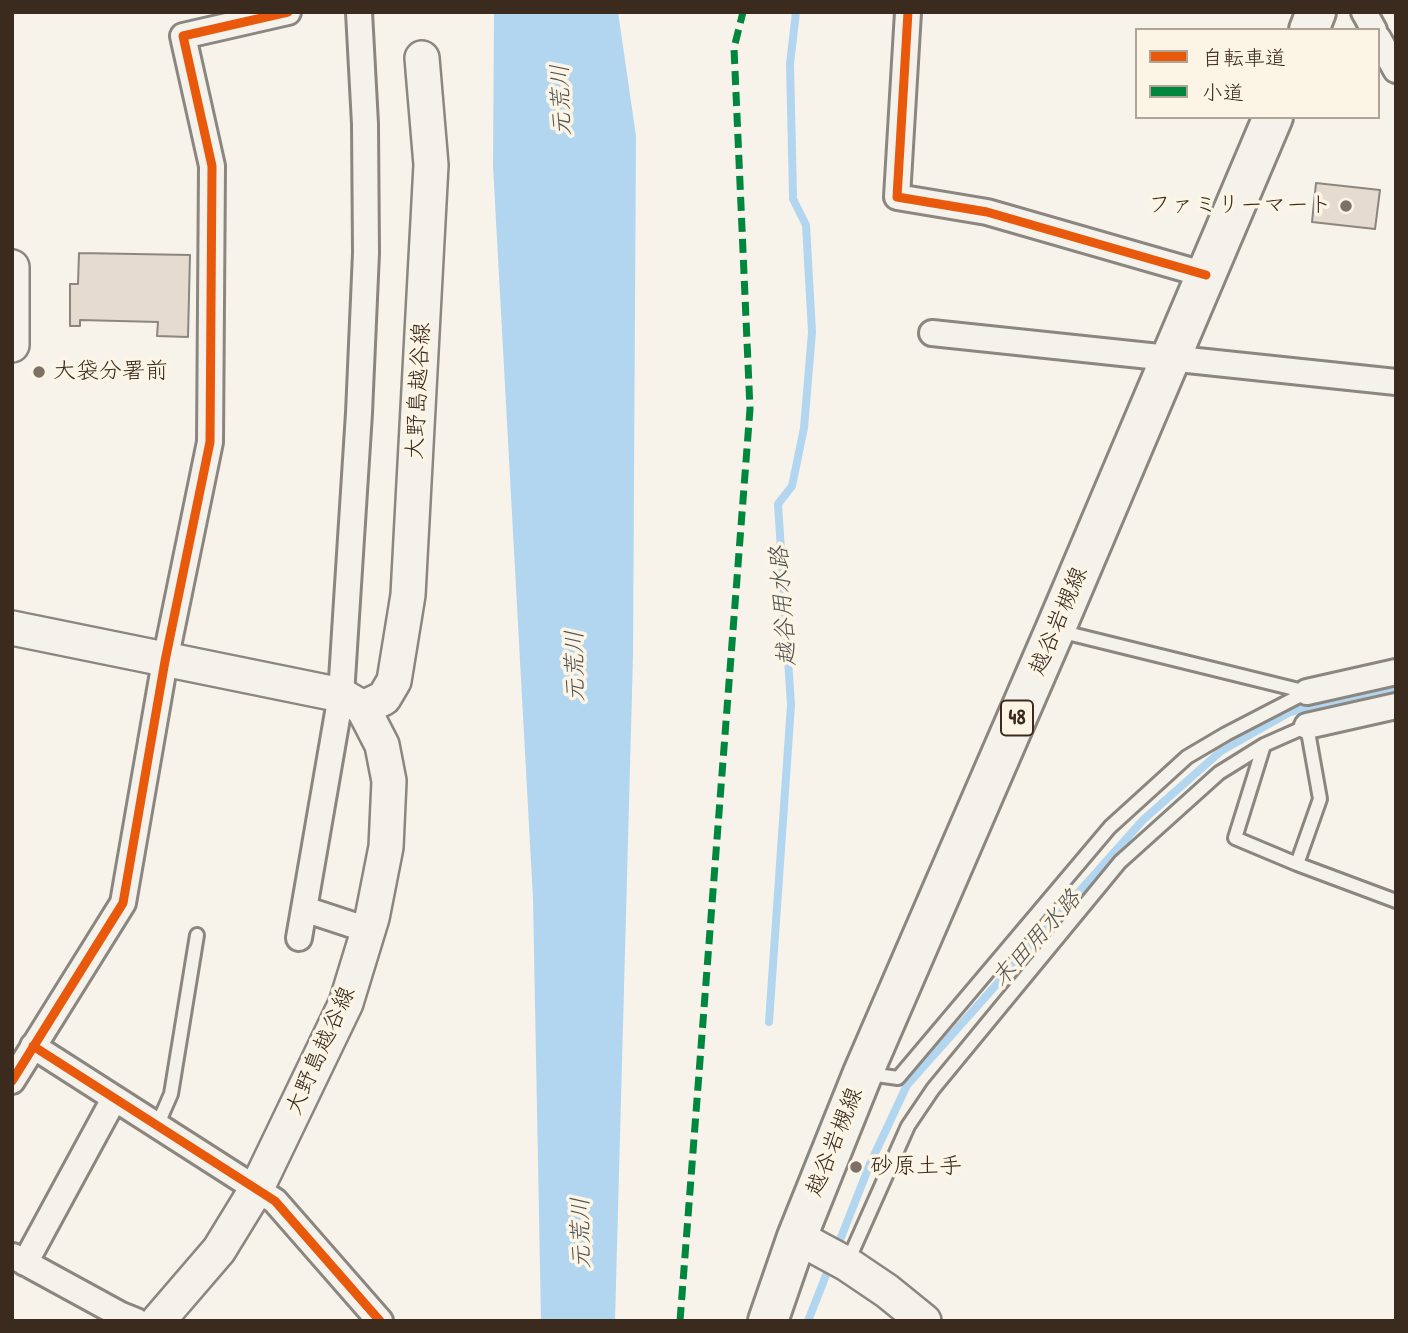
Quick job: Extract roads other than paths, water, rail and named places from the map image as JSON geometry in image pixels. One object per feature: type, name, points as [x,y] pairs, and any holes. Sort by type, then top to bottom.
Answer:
[{"type":"main road","name":"大野島越谷線","points":[[159,1321],[219,1250],[257,1188],[346,1003],[368,930],[386,846],[389,780],[382,745],[352,702],[384,698],[394,681],[408,595],[431,165],[422,58]]},
{"type":"main road","name":"越谷岩槻線","points":[[768,1321],[827,1253],[863,1073],[1272,119]]},
{"type":"main road","points":[[12,267],[12,345]]},
{"type":"main road","points":[[12,628],[352,702]]},
{"type":"main road","points":[[827,1253],[887,1291],[924,1321]]},
{"type":"street","points":[[12,1081],[123,902],[165,661],[210,442],[212,166],[183,36],[288,12]]},
{"type":"street","points":[[299,938],[352,702],[366,253],[365,124],[359,12]]},
{"type":"street","points":[[908,12],[897,197],[987,212],[1206,275]]},
{"type":"street","points":[[1364,12],[1373,28]]},
{"type":"street","points":[[1380,42],[1396,70]]},
{"type":"street","points":[[932,333],[1396,382]]},
{"type":"street","points":[[1307,692],[1396,673]]},
{"type":"street","points":[[1307,726],[1396,706]]},
{"type":"street","points":[[304,909],[368,930]]},
{"type":"street","points":[[33,1046],[275,1201],[380,1321]]},
{"type":"street","points":[[114,1099],[19,1259],[136,1321]]},
{"type":"lane","points":[[1055,630],[1307,692]]},
{"type":"lane","points":[[863,1073],[898,1078],[1110,827],[1187,757],[1307,692]]},
{"type":"lane","points":[[827,1253],[933,1089],[1120,862],[1219,773],[1264,745],[1307,726],[1320,799],[1297,864]]},
{"type":"lane","points":[[1264,745],[1235,838],[1396,901]]},
{"type":"lane","points":[[157,1126],[171,1094],[197,935]]},
{"type":"water","name":"元荒川","points":[[494,12],[618,12],[636,136],[633,656],[615,1321],[541,1321],[533,899],[493,166]]},
{"type":"waterway","name":"越谷用水路","points":[[793,195],[790,64],[796,12]]},
{"type":"waterway","name":"越谷用水路","points":[[769,1022],[791,705],[778,504],[792,486],[804,428],[812,332],[806,225],[793,199]]},
{"type":"waterway","name":"末田用水路","points":[[836,1250],[870,1164],[907,1085],[1143,820],[1221,751],[1290,712],[1396,688]]},
{"type":"waterway","name":"末田用水路","points":[[808,1321],[830,1265]]},
{"type":"place","name":"ファミリーマート","points":[[1346,206]]},
{"type":"place","name":"大袋分署前","points":[[39,372]]},
{"type":"place","name":"砂原土手","points":[[856,1167]]}]
